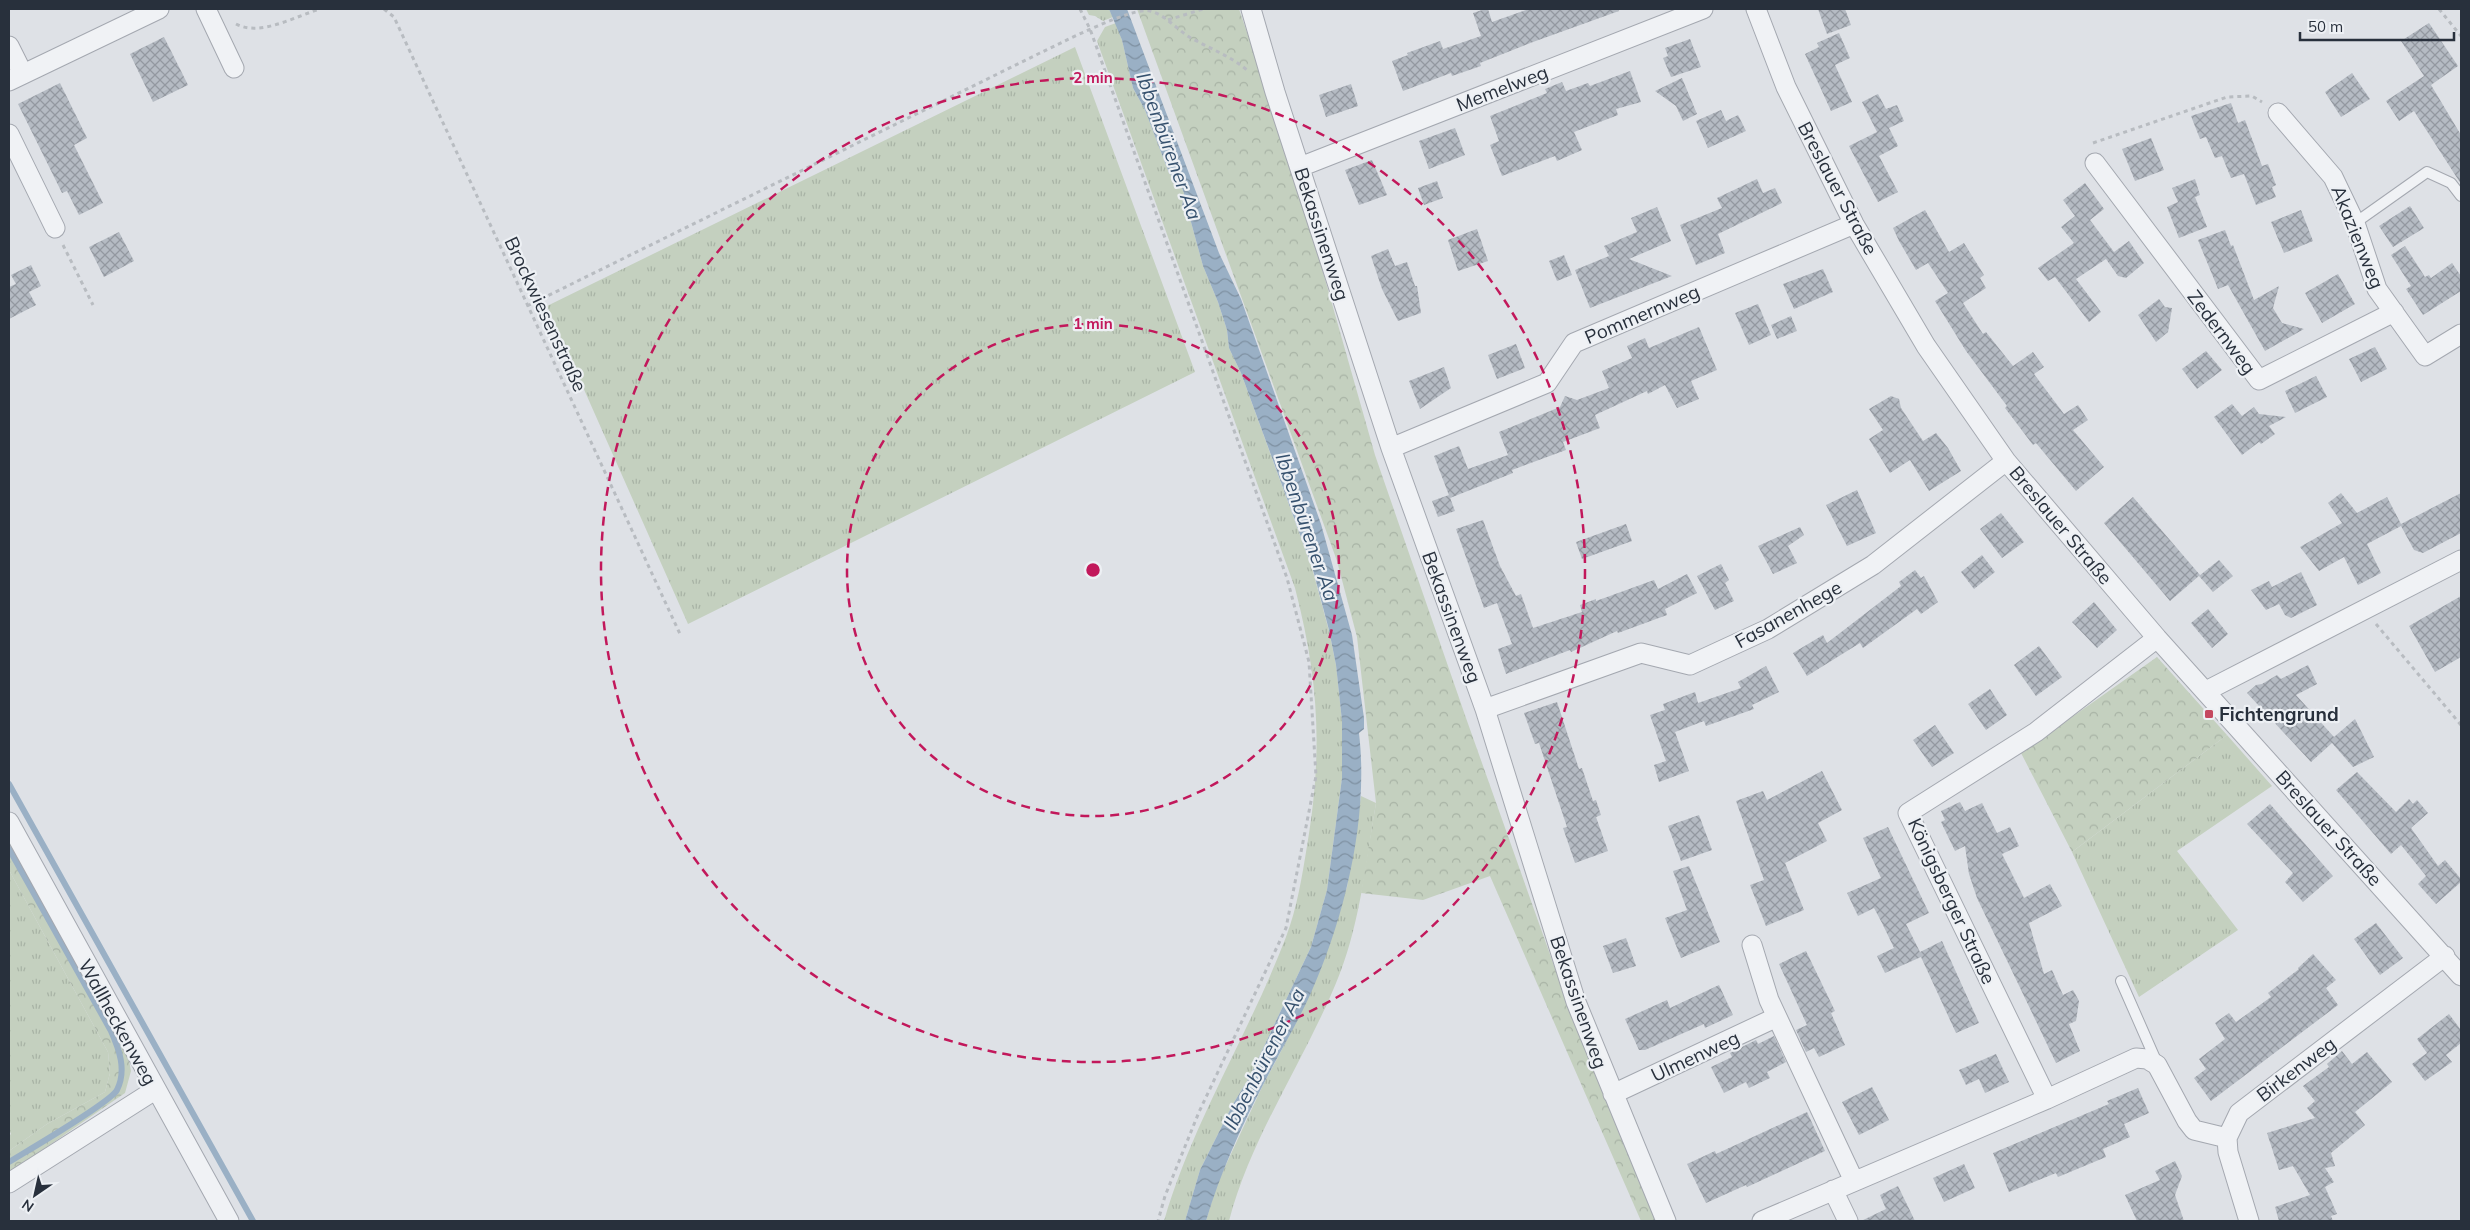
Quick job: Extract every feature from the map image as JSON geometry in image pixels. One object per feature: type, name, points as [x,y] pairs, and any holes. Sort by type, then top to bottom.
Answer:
[{"type":"street","points":[[9,46],[16,78],[159,9]]},
{"type":"street","points":[[206,9],[234,68]]},
{"type":"street","name":"Bekassinenweg","points":[[1251,9],[1275,92],[1391,448],[1485,709],[1576,1002],[1666,1221]]},
{"type":"street","name":"Memelweg","points":[[1300,167],[1703,9]]},
{"type":"street","name":"Breslauer Straße","points":[[1756,9],[1786,87],[1854,224],[1926,346],[2006,461],[2157,638],[2461,976]]},
{"type":"street","name":"Akazienweg","points":[[2278,113],[2333,177],[2355,223],[2377,289],[2425,356],[2461,334]]},
{"type":"street","points":[[9,134],[55,228]]},
{"type":"street","name":"Zedernweg","points":[[2095,163],[2259,380],[2394,312]]},
{"type":"street","name":"Pommernweg","points":[[1391,448],[1547,383],[1574,343],[1854,224]]},
{"type":"street","name":"Fasanenhege","points":[[1485,709],[1641,653],[1690,665],[1768,629],[1873,565],[2006,461]]},
{"type":"street","points":[[2206,691],[2461,560]]},
{"type":"street","name":"Königsberger Straße","points":[[2047,1099],[1908,813],[2036,732],[2157,638]]},
{"type":"street","name":"Wallheckenweg","points":[[9,822],[155,1090],[229,1221]]},
{"type":"street","points":[[1752,945],[1769,1000],[1854,1181]]},
{"type":"street","name":"Birkenweg","points":[[2227,1138],[2239,1113],[2444,956]]},
{"type":"street","name":"Ulmenweg","points":[[1613,1094],[1777,1017]]},
{"type":"street","points":[[1762,1221],[2047,1099],[2136,1058],[2147,1059],[2158,1065],[2187,1122],[2194,1130],[2227,1138],[2228,1152],[2249,1221]]},
{"type":"street","points":[[9,1184],[155,1090]]},
{"type":"street","points":[[1833,1190],[1848,1221]]},
{"type":"lane","points":[[2355,223],[2427,172],[2451,182],[2461,196]]},
{"type":"lane","points":[[2121,981],[2158,1065]]},
{"type":"path","points":[[230,21],[242,27],[266,27],[320,9]]},
{"type":"path","name":"Brockwiesenstraße","points":[[384,9],[394,18],[680,634]]},
{"type":"path","points":[[1080,9],[1090,30],[1287,578],[1309,662],[1316,776],[1286,928],[1200,1112],[1168,1188],[1158,1221]]},
{"type":"path","points":[[1167,20],[1203,9]]},
{"type":"path","points":[[2439,9],[2461,36]]},
{"type":"path","points":[[527,306],[1090,30],[1141,10],[1151,11],[1167,20],[1189,38],[1232,58],[1275,92]]},
{"type":"path","points":[[2095,163],[2092,143],[2227,97],[2252,96],[2278,113]]},
{"type":"path","points":[[55,228],[93,305]]},
{"type":"path","points":[[2364,610],[2461,725]]},
{"type":"green space","points":[[1086,9],[1109,9],[1113,17],[1103,21],[1089,15]]},
{"type":"green space","points":[[1137,9],[1239,9],[1294,170],[1375,455],[1568,1005],[1656,1221],[1641,1221],[1490,876],[1423,900],[1361,893],[1376,803],[1357,637],[1337,561]]},
{"type":"green space","points":[[1116,23],[1122,40],[1133,88],[1145,110],[1169,173],[1181,186],[1184,193],[1182,207],[1191,222],[1203,266],[1218,302],[1227,330],[1229,348],[1241,373],[1312,568],[1336,665],[1342,721],[1342,778],[1327,890],[1311,947],[1249,1078],[1233,1104],[1200,1170],[1185,1221],[1164,1221],[1190,1148],[1271,973],[1290,926],[1296,904],[1312,812],[1317,747],[1316,716],[1309,654],[1295,588],[1097,41],[1105,27]]},
{"type":"green space","points":[[1075,47],[1195,372],[688,624],[547,306]]},
{"type":"green space","points":[[2157,657],[2227,735],[2072,852],[2021,753]]},
{"type":"green space","points":[[2227,735],[2272,786],[2177,851],[2238,930],[2139,997],[2072,852]]},
{"type":"green space","points":[[1361,796],[1376,803],[1358,911],[1340,973],[1327,1004],[1251,1157],[1229,1221],[1206,1221],[1217,1184],[1262,1087],[1289,1036],[1347,887]]},
{"type":"green space","points":[[9,838],[128,1055],[131,1071],[125,1093],[9,1173],[9,1151],[47,1124],[105,1092],[110,1073],[108,1052],[9,870]]},
{"type":"green space","points":[[9,870],[108,1052],[110,1073],[105,1092],[47,1124],[9,1151],[9,1136],[11,1134],[9,1130]]},
{"type":"water","name":"Ibbenbürener Aa","points":[[1109,9],[1127,9],[1219,253],[1241,299],[1321,524],[1352,635],[1364,718],[1364,729],[1359,733],[1361,765],[1357,833],[1344,900],[1334,933],[1305,1007],[1239,1135],[1224,1169],[1206,1221],[1185,1221],[1200,1170],[1233,1104],[1249,1078],[1311,947],[1327,890],[1342,778],[1342,721],[1336,665],[1313,570],[1241,373],[1229,348],[1227,330],[1218,302],[1203,266],[1191,222],[1182,207],[1184,193],[1181,186],[1169,173],[1145,110],[1133,88],[1122,40]]},
{"type":"building","points":[[1488,9],[1492,22],[1529,9],[1618,9],[1619,11],[1480,63],[1481,66],[1452,76],[1451,73],[1403,91],[1392,61],[1408,55],[1407,53],[1440,41],[1443,49],[1481,36],[1473,13]]},
{"type":"building","points":[[1818,9],[1845,9],[1851,25],[1827,34]]},
{"type":"building","points":[[2429,23],[2458,66],[2431,85],[2461,135],[2461,184],[2414,111],[2399,121],[2386,101],[2424,76],[2401,41]]},
{"type":"building","points":[[1839,33],[1850,58],[1835,65],[1852,102],[1831,111],[1805,54],[1819,47],[1817,43]]},
{"type":"building","points":[[164,37],[188,85],[153,102],[130,54]]},
{"type":"building","points":[[1690,39],[1701,67],[1671,77],[1663,58],[1668,56],[1665,48]]},
{"type":"building","points":[[1630,71],[1641,102],[1616,109],[1618,115],[1574,132],[1582,150],[1557,161],[1555,156],[1502,176],[1490,145],[1499,141],[1490,116],[1547,93],[1545,89],[1562,82],[1566,91],[1588,83],[1590,86]]},
{"type":"building","points":[[2352,73],[2370,99],[2341,117],[2325,92]]},
{"type":"building","points":[[1682,78],[1697,114],[1683,121],[1676,106],[1655,91]]},
{"type":"building","points":[[60,83],[87,138],[74,145],[103,203],[79,215],[67,191],[62,193],[18,104]]},
{"type":"building","points":[[1351,84],[1358,106],[1326,117],[1319,95]]},
{"type":"building","points":[[1878,94],[1886,109],[1897,105],[1904,121],[1889,128],[1898,146],[1879,156],[1898,192],[1878,202],[1849,146],[1877,132],[1862,102]]},
{"type":"building","points":[[2231,103],[2238,123],[2245,120],[2262,166],[2268,164],[2276,185],[2272,187],[2276,197],[2256,205],[2244,174],[2231,178],[2222,156],[2215,158],[2206,137],[2200,139],[2191,116]]},
{"type":"building","points":[[1721,110],[1726,121],[1738,115],[1746,131],[1708,148],[1696,121]]},
{"type":"building","points":[[1455,128],[1465,155],[1429,169],[1419,141]]},
{"type":"building","points":[[2151,138],[2164,170],[2135,181],[2122,149]]},
{"type":"building","points":[[1372,160],[1387,195],[1359,205],[1345,170]]},
{"type":"building","points":[[1757,179],[1763,193],[1775,188],[1782,203],[1718,234],[1725,253],[1696,265],[1680,225],[1722,208],[1717,198]]},
{"type":"building","points":[[2195,179],[2200,195],[2195,197],[2207,227],[2179,238],[2167,207],[2178,202],[2172,188]]},
{"type":"building","points":[[1437,181],[1443,198],[1424,205],[1418,188]]},
{"type":"building","points":[[2085,183],[2104,209],[2090,220],[2114,252],[2129,241],[2144,263],[2126,278],[2118,276],[2106,259],[2076,279],[2101,312],[2089,322],[2055,277],[2048,281],[2038,268],[2074,243],[2061,227],[2075,216],[2063,200]]},
{"type":"building","points":[[2410,206],[2424,228],[2393,247],[2379,226]]},
{"type":"building","points":[[1657,207],[1671,241],[1629,259],[1672,276],[1590,308],[1575,270],[1609,256],[1604,246],[1637,232],[1631,218]]},
{"type":"building","points":[[1925,210],[1949,252],[1964,243],[1984,275],[1980,278],[1986,288],[1963,303],[1983,334],[1986,332],[2013,366],[2033,352],[2044,367],[2034,374],[2064,414],[2078,405],[2088,420],[2073,430],[2104,467],[2076,491],[2036,443],[2033,445],[1966,351],[1935,301],[1948,293],[1928,263],[1916,270],[1899,241],[1893,228]]},
{"type":"building","points":[[2301,210],[2313,241],[2284,253],[2271,222]]},
{"type":"building","points":[[1477,229],[1488,261],[1458,271],[1448,240]]},
{"type":"building","points":[[2225,230],[2231,246],[2233,245],[2254,300],[2279,286],[2273,308],[2282,323],[2304,329],[2265,351],[2228,285],[2218,289],[2198,240]]},
{"type":"building","points":[[119,232],[134,261],[104,277],[89,247]]},
{"type":"building","points":[[2405,246],[2425,277],[2429,275],[2431,278],[2452,263],[2461,276],[2461,291],[2423,315],[2406,289],[2411,286],[2391,255]]},
{"type":"building","points":[[1388,249],[1395,266],[1407,262],[1415,286],[1417,286],[1421,313],[1398,321],[1382,289],[1371,256]]},
{"type":"building","points":[[1564,255],[1572,275],[1557,281],[1549,261]]},
{"type":"building","points":[[31,265],[41,286],[29,292],[36,305],[9,319],[9,287],[16,284],[11,275]]},
{"type":"building","points":[[1823,269],[1833,292],[1794,309],[1783,284]]},
{"type":"building","points":[[2338,274],[2355,304],[2322,323],[2305,293]]},
{"type":"building","points":[[2159,299],[2165,307],[2172,308],[2168,332],[2156,342],[2138,315]]},
{"type":"building","points":[[1758,304],[1771,335],[1749,345],[1735,313]]},
{"type":"building","points":[[1791,316],[1797,331],[1777,339],[1771,325]]},
{"type":"building","points":[[1699,327],[1717,370],[1691,381],[1699,399],[1677,408],[1665,385],[1648,394],[1647,391],[1595,415],[1600,428],[1563,442],[1566,450],[1512,470],[1513,473],[1450,498],[1434,456],[1459,446],[1468,469],[1508,455],[1499,432],[1560,407],[1565,396],[1577,400],[1609,388],[1602,371],[1632,358],[1627,346],[1645,338],[1649,348]]},
{"type":"building","points":[[1516,344],[1525,368],[1497,379],[1488,355]]},
{"type":"building","points":[[2375,347],[2387,369],[2361,382],[2349,359]]},
{"type":"building","points":[[2206,351],[2222,370],[2197,389],[2182,369]]},
{"type":"building","points":[[1444,367],[1451,388],[1420,409],[1409,381]]},
{"type":"building","points":[[2316,376],[2327,397],[2295,413],[2285,391]]},
{"type":"building","points":[[1891,396],[1899,399],[1901,408],[1923,441],[1936,433],[1948,448],[1961,471],[1929,491],[1910,460],[1890,473],[1869,439],[1883,430],[1869,409]]},
{"type":"building","points":[[2232,404],[2242,416],[2254,407],[2259,414],[2286,417],[2269,426],[2275,434],[2261,444],[2259,442],[2242,455],[2214,417]]},
{"type":"building","points":[[1857,490],[1876,533],[1847,546],[1826,505]]},
{"type":"building","points":[[2341,493],[2357,513],[2387,497],[2401,524],[2461,493],[2461,533],[2423,553],[2414,550],[2401,526],[2367,544],[2381,573],[2358,585],[2344,557],[2319,571],[2300,547],[2342,523],[2328,503]]},
{"type":"building","points":[[1449,495],[1455,511],[1438,517],[1432,501]]},
{"type":"building","points":[[2133,497],[2200,575],[2170,601],[2104,523]]},
{"type":"building","points":[[2001,513],[2024,542],[2002,558],[1980,529]]},
{"type":"building","points":[[1483,520],[1500,566],[1516,596],[1521,594],[1533,628],[1582,612],[1580,605],[1654,580],[1658,589],[1687,574],[1697,593],[1665,609],[1667,615],[1618,633],[1617,631],[1571,652],[1570,650],[1506,674],[1498,649],[1512,644],[1497,603],[1484,608],[1456,529]]},
{"type":"building","points":[[1626,524],[1632,541],[1582,559],[1576,542]]},
{"type":"building","points":[[1800,527],[1804,535],[1788,546],[1797,563],[1773,574],[1758,546]]},
{"type":"building","points":[[1982,555],[1995,572],[1974,589],[1961,572]]},
{"type":"building","points":[[2219,560],[2233,576],[2213,592],[2199,576]]},
{"type":"building","points":[[1721,564],[1729,580],[1725,583],[1734,601],[1715,610],[1697,576]]},
{"type":"building","points":[[1915,570],[1921,578],[1924,576],[1938,602],[1921,614],[1917,609],[1863,648],[1860,643],[1807,676],[1793,653],[1823,635],[1827,643],[1901,586],[1899,582]]},
{"type":"building","points":[[2301,572],[2317,605],[2291,618],[2285,615],[2279,604],[2266,610],[2251,590],[2269,581],[2272,587]]},
{"type":"building","points":[[2461,596],[2461,657],[2435,672],[2409,626]]},
{"type":"building","points":[[2094,602],[2117,630],[2097,648],[2072,622]]},
{"type":"building","points":[[2208,609],[2228,634],[2212,648],[2191,623]]},
{"type":"building","points":[[2039,646],[2062,677],[2036,696],[2014,665]]},
{"type":"building","points":[[2308,665],[2317,684],[2296,695],[2334,737],[2355,719],[2374,757],[2353,767],[2332,743],[2311,762],[2247,693],[2256,685],[2262,684],[2277,675],[2281,679]]},
{"type":"building","points":[[1766,666],[1779,692],[1752,705],[1754,709],[1706,726],[1704,721],[1675,732],[1689,771],[1659,782],[1654,765],[1666,761],[1650,715],[1665,710],[1663,704],[1695,692],[1698,703],[1741,688],[1738,682]]},
{"type":"building","points":[[1990,689],[2007,715],[1986,730],[1968,704]]},
{"type":"building","points":[[1557,702],[1579,769],[1582,768],[1593,801],[1596,800],[1601,815],[1596,817],[1608,851],[1575,863],[1563,828],[1567,827],[1539,743],[1535,744],[1524,713]]},
{"type":"building","points":[[1935,725],[1954,753],[1932,767],[1913,740]]},
{"type":"building","points":[[1822,771],[1842,810],[1818,823],[1827,841],[1785,863],[1804,910],[1766,926],[1750,885],[1764,880],[1736,801],[1763,791],[1767,800]]},
{"type":"building","points":[[2357,772],[2396,812],[2409,799],[2413,804],[2417,800],[2428,813],[2411,828],[2438,866],[2445,860],[2461,879],[2461,882],[2436,904],[2418,884],[2426,876],[2401,845],[2391,854],[2336,790]]},
{"type":"building","points":[[1960,802],[1965,811],[1982,803],[1997,833],[2010,827],[2019,846],[2002,854],[2024,898],[2050,884],[2062,906],[2029,923],[2044,974],[2052,970],[2063,995],[2073,990],[2079,1001],[2076,1021],[2069,1024],[2080,1051],[2056,1063],[1977,898],[1969,874],[1965,846],[1955,851],[1941,822],[1945,820],[1941,811]]},
{"type":"building","points":[[2270,804],[2333,876],[2303,902],[2285,882],[2293,873],[2247,824]]},
{"type":"building","points":[[1699,815],[1712,850],[1681,861],[1668,826]]},
{"type":"building","points":[[1888,827],[1929,913],[1906,924],[1920,952],[1942,941],[1979,1023],[1956,1033],[1921,957],[1885,973],[1877,956],[1894,948],[1874,908],[1858,916],[1847,893],[1881,878],[1863,838]]},
{"type":"building","points":[[1689,866],[1720,942],[1681,958],[1665,918],[1687,910],[1673,871]]},
{"type":"building","points":[[2376,923],[2403,958],[2380,975],[2354,939]]},
{"type":"building","points":[[1626,938],[1636,966],[1613,973],[1603,946]]},
{"type":"building","points":[[1806,951],[1835,1011],[1831,1013],[1845,1045],[1819,1057],[1814,1048],[1806,1052],[1796,1030],[1807,1025],[1779,964]]},
{"type":"building","points":[[2313,954],[2336,980],[2326,988],[2338,1005],[2211,1101],[2194,1078],[2206,1069],[2199,1059],[2225,1039],[2215,1023],[2229,1013],[2236,1022],[2271,997],[2268,993],[2299,969]]},
{"type":"building","points":[[1719,985],[1733,1015],[1705,1028],[1704,1024],[1645,1050],[1639,1050],[1625,1019],[1667,1000],[1670,1008]]},
{"type":"building","points":[[2449,1014],[2461,1030],[2461,1043],[2446,1055],[2452,1062],[2425,1081],[2412,1064],[2427,1053],[2417,1039]]},
{"type":"building","points":[[1774,1036],[1786,1062],[1767,1072],[1770,1078],[1749,1088],[1746,1082],[1724,1093],[1711,1067],[1732,1057],[1730,1053],[1756,1040],[1758,1044]]},
{"type":"building","points":[[2342,1051],[2352,1064],[2367,1052],[2392,1082],[2355,1112],[2365,1125],[2331,1153],[2335,1166],[2325,1168],[2334,1182],[2325,1187],[2337,1214],[2331,1216],[2333,1221],[2279,1221],[2275,1207],[2310,1195],[2293,1166],[2279,1170],[2267,1133],[2315,1118],[2307,1108],[2315,1101],[2303,1086],[2329,1067],[2327,1064]]},
{"type":"building","points":[[1996,1054],[2009,1082],[1985,1093],[1979,1079],[1966,1085],[1959,1070]]},
{"type":"building","points":[[1872,1087],[1889,1120],[1859,1135],[1842,1102]]},
{"type":"building","points":[[2138,1088],[2149,1113],[2124,1124],[2130,1137],[2103,1149],[2106,1157],[2058,1177],[2056,1173],[2009,1192],[1993,1153],[2109,1104],[2107,1101]]},
{"type":"building","points":[[1807,1112],[1825,1151],[1747,1187],[1746,1185],[1706,1203],[1687,1164],[1715,1151],[1716,1154]]},
{"type":"building","points":[[2175,1161],[2182,1176],[2175,1195],[2184,1221],[2137,1221],[2125,1195],[2160,1180],[2155,1171]]},
{"type":"building","points":[[1964,1164],[1975,1188],[1944,1202],[1933,1178]]},
{"type":"building","points":[[1898,1186],[1915,1221],[1861,1221],[1886,1209],[1880,1195]]},
{"type":"waterway","points":[[9,784],[253,1221]]},
{"type":"waterway","points":[[9,849],[111,1031],[117,1045],[122,1067],[117,1090],[111,1096],[84,1116],[9,1162]]},
{"type":"place","name":"Fichtengrund","points":[[2209,714]]}]
